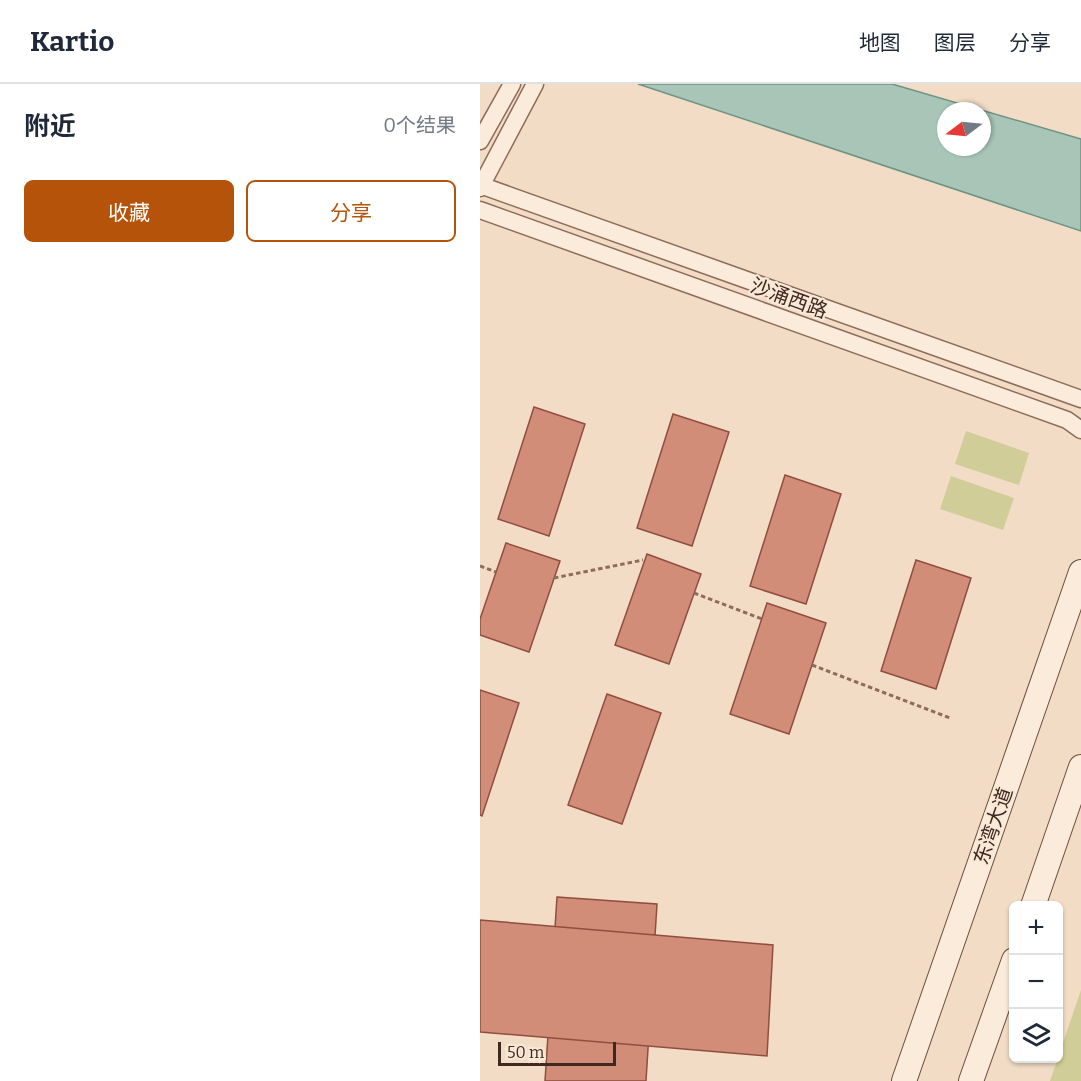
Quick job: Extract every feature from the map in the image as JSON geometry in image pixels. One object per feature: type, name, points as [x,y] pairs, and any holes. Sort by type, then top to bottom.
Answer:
[{"type":"main road","name":"东湾大道","points":[[904,1081],[1081,572]]},
{"type":"main road","points":[[1035,901],[1081,767]]},
{"type":"main road","points":[[971,1081],[1009,974]]},
{"type":"street","points":[[480,141],[511,85]]},
{"type":"street","points":[[480,186],[533,88]]},
{"type":"street","name":"沙涌西路","points":[[480,186],[1078,398]]},
{"type":"street","name":"沙涌西路","points":[[480,210],[1067,420],[1081,430]]},
{"type":"path","points":[[554,578],[643,560]]},
{"type":"path","points":[[480,566],[496,572]]},
{"type":"path","points":[[694,593],[762,619]]},
{"type":"path","points":[[812,665],[950,718]]},
{"type":"shaded area","points":[[638,84],[892,84],[954,102],[937,102],[937,156],[991,156],[991,113],[1081,139],[1081,231]]},
{"type":"shaded area","points":[[966,431],[1029,453],[1019,485],[955,464]]},
{"type":"shaded area","points":[[951,476],[1014,498],[1003,530],[940,509]]},
{"type":"shaded area","points":[[1081,990],[1081,1081],[1050,1081],[1056,1063],[1063,1063],[1063,1043]]},
{"type":"building","points":[[534,407],[585,424],[549,536],[498,519]]},
{"type":"building","points":[[673,414],[729,432],[692,546],[637,528]]},
{"type":"building","points":[[785,475],[841,494],[806,604],[750,586]]},
{"type":"building","points":[[506,543],[560,561],[529,652],[480,635],[480,619]]},
{"type":"building","points":[[647,554],[701,574],[669,664],[615,645]]},
{"type":"building","points":[[916,560],[971,578],[936,689],[881,671]]},
{"type":"building","points":[[767,603],[826,623],[789,734],[730,714]]},
{"type":"building","points":[[480,690],[519,703],[482,816],[480,815]]},
{"type":"building","points":[[607,694],[661,713],[622,824],[568,805]]},
{"type":"building","points":[[557,897],[657,904],[646,1081],[545,1081]]},
{"type":"building","points":[[480,920],[773,945],[767,1056],[480,1032]]}]
